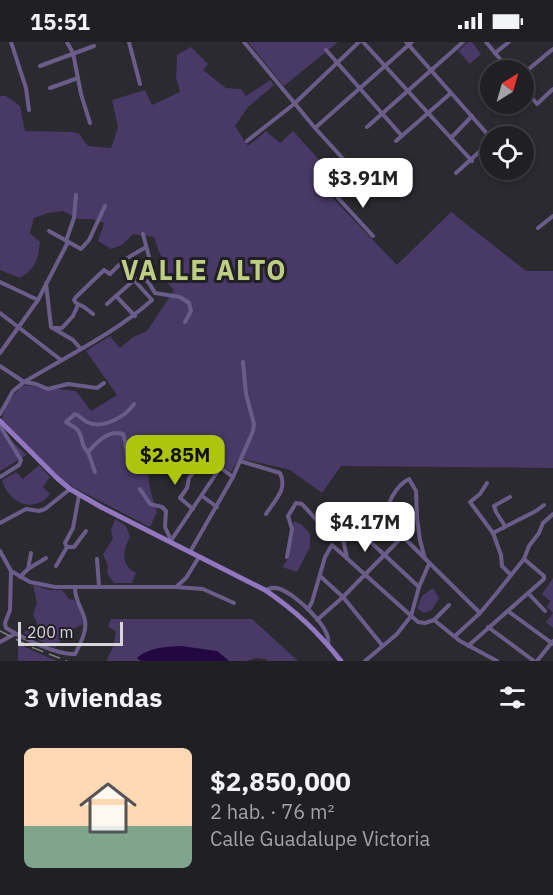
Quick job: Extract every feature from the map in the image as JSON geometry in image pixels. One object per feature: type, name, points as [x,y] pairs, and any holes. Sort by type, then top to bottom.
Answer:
[{"type":"main road","points":[[0,421],[70,489],[265,590],[305,619],[341,661]]},
{"type":"street","points":[[11,42],[26,88],[29,110]]},
{"type":"street","points":[[67,42],[73,53],[90,123]]},
{"type":"street","points":[[129,42],[140,84]]},
{"type":"street","points":[[244,42],[294,104],[346,162],[348,176],[338,198],[373,236]]},
{"type":"street","points":[[247,141],[294,104],[361,42],[472,161]]},
{"type":"street","points":[[367,126],[463,42]]},
{"type":"street","points":[[486,42],[501,60]]},
{"type":"street","points":[[495,53],[509,42]]},
{"type":"street","points":[[315,128],[409,43],[481,126]]},
{"type":"street","points":[[40,66],[94,46]]},
{"type":"street","points":[[534,65],[553,49]]},
{"type":"street","points":[[326,50],[402,136]]},
{"type":"street","points":[[50,88],[78,78]]},
{"type":"street","points":[[534,100],[537,104],[553,89]]},
{"type":"street","points":[[396,141],[451,93]]},
{"type":"street","points":[[451,138],[472,116]]},
{"type":"street","points":[[456,173],[480,153]]},
{"type":"street","points":[[0,353],[38,300],[67,242],[74,218],[76,195]]},
{"type":"street","points":[[49,231],[81,249],[85,247],[105,206]]},
{"type":"street","points":[[538,228],[553,216]]},
{"type":"street","points":[[107,304],[134,280],[153,272],[143,234]]},
{"type":"street","points":[[93,314],[78,305],[74,300],[76,297],[104,270],[110,274],[124,260],[146,247]]},
{"type":"street","points":[[141,276],[155,293],[180,297],[189,303],[191,311],[185,322]]},
{"type":"street","points":[[0,414],[13,391],[24,382],[135,316],[152,300],[134,280]]},
{"type":"street","points":[[0,282],[38,300]]},
{"type":"street","points":[[46,282],[51,327]]},
{"type":"street","points":[[116,296],[135,316]]},
{"type":"street","points":[[51,327],[62,328],[78,305]]},
{"type":"street","points":[[0,313],[61,360]]},
{"type":"street","points":[[51,327],[75,342],[81,349]]},
{"type":"street","points":[[190,552],[234,477],[254,431],[246,394],[243,362]]},
{"type":"street","points":[[0,366],[24,382],[48,389],[69,384],[97,388],[104,383]]},
{"type":"street","points":[[95,472],[88,452],[82,445],[80,434],[77,429],[67,424],[68,419],[75,414],[94,424],[109,422],[122,418],[134,404]]},
{"type":"street","points":[[0,426],[21,460],[19,465],[0,477]]},
{"type":"street","points":[[88,452],[102,438],[120,432],[125,436],[131,465],[135,468],[150,468],[162,456],[175,452],[185,440],[234,477]]},
{"type":"street","points":[[193,509],[180,498],[187,488],[189,478],[206,457]]},
{"type":"street","points":[[240,461],[280,473],[284,482],[283,488],[266,514]]},
{"type":"street","points":[[171,541],[220,468]]},
{"type":"street","points":[[425,559],[417,518],[417,491],[409,479],[401,483],[397,489],[386,513],[386,520],[429,564],[480,613]]},
{"type":"street","points":[[487,483],[480,494],[470,502],[492,533],[501,555],[502,566],[510,574]]},
{"type":"street","points":[[0,523],[26,509],[39,511],[45,509],[70,489]]},
{"type":"street","points":[[140,489],[150,504],[162,507],[166,511],[165,527],[171,541]]},
{"type":"street","points":[[56,566],[67,548],[65,543],[73,528],[79,495]]},
{"type":"street","points":[[202,496],[217,507]]},
{"type":"street","points":[[505,526],[495,512],[494,506],[510,497]]},
{"type":"street","points":[[287,557],[292,529],[288,516],[296,503],[302,504],[323,527],[340,524]]},
{"type":"street","points":[[492,533],[544,505]]},
{"type":"street","points":[[337,511],[347,558]]},
{"type":"street","points":[[455,636],[480,613],[524,559],[543,523],[553,514]]},
{"type":"street","points":[[67,548],[79,544],[86,531]]},
{"type":"street","points":[[362,534],[419,586]]},
{"type":"street","points":[[317,620],[402,537]]},
{"type":"street","points":[[308,609],[325,557],[332,545],[418,622],[425,623],[434,620],[449,605]]},
{"type":"street","points":[[0,551],[11,571],[30,582],[75,588],[99,586],[203,589],[234,603]]},
{"type":"street","points":[[28,569],[31,553]]},
{"type":"street","points":[[176,587],[186,578],[200,556]]},
{"type":"street","points":[[20,577],[46,558]]},
{"type":"street","points":[[97,559],[99,586]]},
{"type":"street","points":[[468,646],[544,578],[524,559]]},
{"type":"street","points":[[365,661],[397,634],[411,616],[419,586],[429,564]]},
{"type":"street","points":[[11,571],[10,610],[5,623],[6,628],[67,654],[75,654]]},
{"type":"street","points":[[320,576],[343,597],[382,645]]},
{"type":"street","points":[[75,588],[75,598],[86,623],[75,654],[78,661]]},
{"type":"street","points":[[265,590],[280,589],[308,609],[327,632],[328,644]]},
{"type":"street","points":[[528,593],[545,611]]},
{"type":"street","points":[[488,627],[535,661],[552,642],[508,611]]},
{"type":"street","points":[[434,620],[468,646],[497,661]]},
{"type":"street","points":[[0,642],[16,634]]},
{"type":"shaded area","points":[[248,42],[338,42],[284,86]]},
{"type":"shaded area","points":[[468,42],[472,42],[481,54],[470,64],[458,51]]},
{"type":"shaded area","points":[[191,47],[208,64],[203,70],[226,88],[241,89],[246,96],[270,80],[274,85],[248,107],[235,126],[248,146],[266,131],[280,143],[293,131],[331,173],[327,178],[332,182],[325,190],[397,265],[451,212],[526,271],[553,271],[553,468],[341,466],[322,493],[290,470],[239,458],[231,472],[204,453],[191,440],[184,438],[161,452],[150,467],[150,486],[157,512],[150,527],[73,487],[59,477],[2,419],[6,405],[22,385],[76,391],[91,411],[117,395],[86,351],[110,336],[120,348],[133,337],[147,331],[174,290],[164,279],[168,267],[159,252],[154,237],[133,234],[122,245],[111,249],[98,241],[104,223],[92,219],[78,219],[63,211],[34,218],[30,233],[40,242],[37,258],[30,271],[20,278],[0,270],[0,96],[6,96],[20,106],[25,131],[73,132],[79,134],[88,146],[111,148],[118,127],[112,100],[145,90],[152,105],[180,92],[176,78],[177,55]]},
{"type":"shaded area","points":[[0,430],[27,455],[0,471]]},
{"type":"shaded area","points":[[39,465],[50,477],[43,487],[50,494],[37,504],[30,505],[16,500],[5,488],[2,480],[16,472],[23,479]]},
{"type":"shaded area","points":[[115,519],[126,526],[130,537],[124,557],[127,566],[136,573],[132,583],[114,583],[107,573],[108,566],[103,554],[113,539],[111,530]]},
{"type":"shaded area","points":[[294,521],[302,525],[310,534],[310,547],[297,572],[282,567],[289,558]]},
{"type":"shaded area","points":[[553,578],[553,613],[547,607],[550,601],[542,594]]},
{"type":"shaded area","points":[[33,585],[50,590],[62,590],[69,599],[74,600],[81,613],[83,624],[66,633],[55,648],[24,633],[27,628],[32,629],[38,626],[33,614],[37,603]]},
{"type":"shaded area","points":[[433,588],[439,598],[432,610],[424,613],[417,608],[422,596]]},
{"type":"shaded area","points":[[553,613],[553,628],[546,622]]},
{"type":"shaded area","points":[[111,619],[252,619],[298,661],[267,661],[256,658],[247,661],[106,661],[113,647],[116,632],[108,626]]},
{"type":"shaded area","points":[[18,644],[52,659],[58,661],[18,661]]},
{"type":"shaded area","points":[[181,646],[217,651],[229,661],[144,661],[137,658],[152,650]]},
{"type":"railway","points":[[0,631],[31,647],[67,661]]},
{"type":"district","name":"VALLE ALTO","points":[[204,269]]}]
